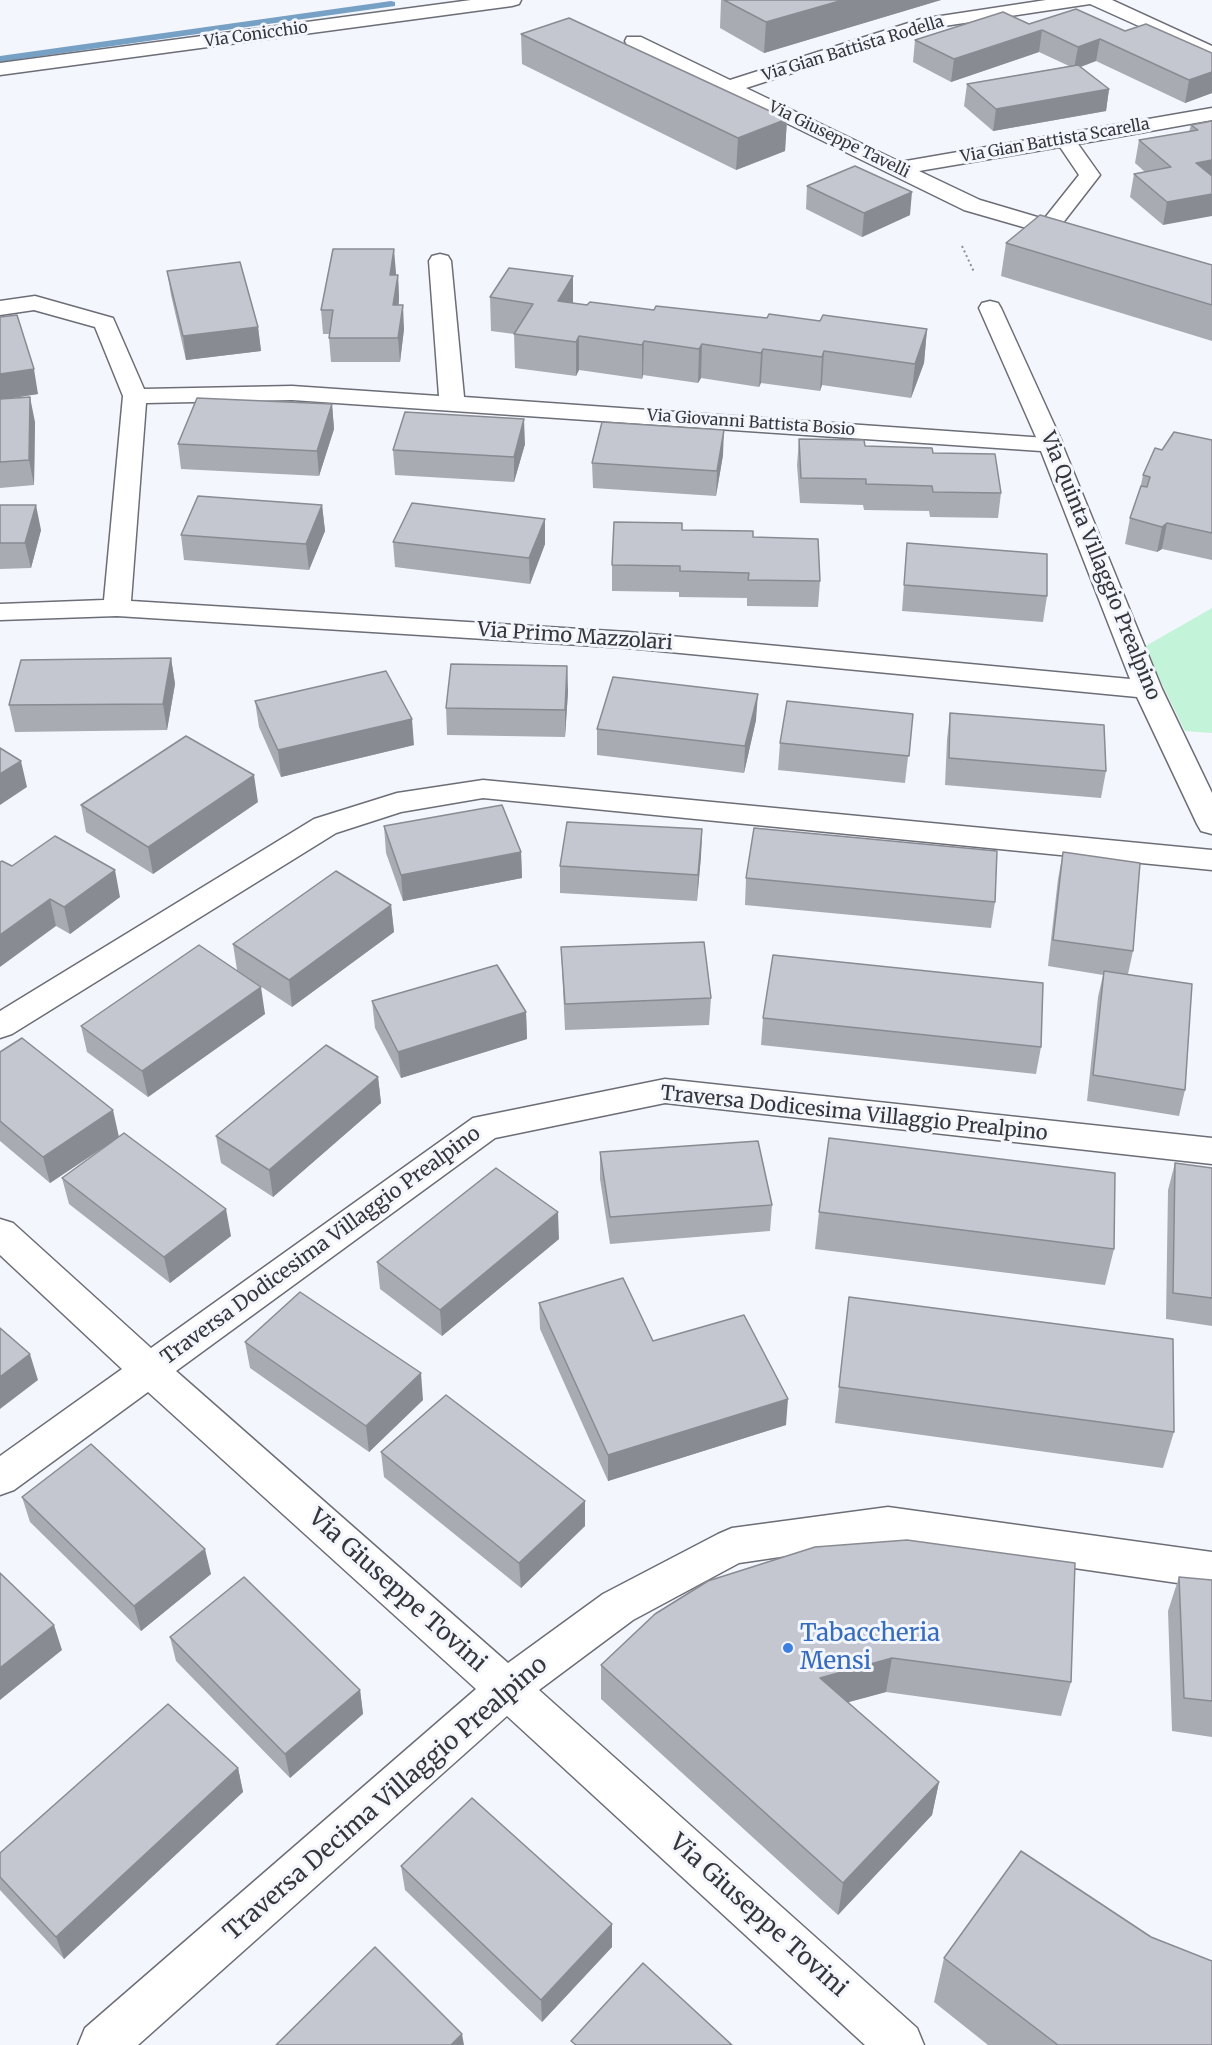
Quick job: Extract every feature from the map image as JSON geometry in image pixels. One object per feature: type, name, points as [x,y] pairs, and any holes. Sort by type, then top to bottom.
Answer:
[{"type":"street","name":"Via Conicchio","points":[[0,69],[512,0]]},
{"type":"street","name":"Via Gian Battista Rodella","points":[[729,87],[928,23],[1084,0]]},
{"type":"street","points":[[1097,0],[1212,53]]},
{"type":"street","name":"Via Giuseppe Tavelli","points":[[634,40],[972,205],[1092,240]]},
{"type":"street","name":"Via Gian Battista Scarella","points":[[898,169],[1212,114]]},
{"type":"street","points":[[1049,227],[1090,175],[1065,139]]},
{"type":"street","points":[[440,261],[452,403]]},
{"type":"street","points":[[0,308],[35,303],[105,323],[135,396],[117,608]]},
{"type":"street","name":"Via Quinta Villaggio Prealpino","points":[[990,308],[1051,444],[1148,689],[1212,824]]},
{"type":"street","name":"Via Giovanni Battista Bosio","points":[[135,396],[292,393],[1051,444]]},
{"type":"street","name":"Via Primo Mazzolari","points":[[0,612],[117,608],[628,640],[1148,689]]},
{"type":"street","points":[[0,1026],[325,826],[397,803],[483,789],[1212,860]]},
{"type":"street","name":"Traversa Dodicesima Villaggio Prealpino","points":[[0,1478],[485,1127],[665,1091],[1212,1151]]},
{"type":"street","name":"Via Giuseppe Tovini","points":[[0,1233],[149,1371],[507,1689],[900,2045]]},
{"type":"street","name":"Traversa Decima Villaggio Prealpino","points":[[102,2045],[507,1689],[618,1607],[732,1546],[888,1524],[1212,1570]]},
{"type":"green space","points":[[1212,608],[1212,733],[1185,731],[1144,647]]},
{"type":"building","points":[[724,0],[843,0],[766,22]]},
{"type":"building","points":[[1076,9],[1125,31],[1146,24],[1212,53],[1212,72],[1189,80],[1100,39],[1078,47],[1042,30],[954,59],[915,40],[1003,12],[1029,24]]},
{"type":"building","points":[[569,18],[787,119],[738,138],[521,34]]},
{"type":"building","points":[[1078,65],[1109,89],[996,109],[967,84]]},
{"type":"building","points":[[1212,121],[1212,160],[1196,163],[1212,176],[1212,194],[1167,202],[1134,174],[1171,167],[1139,140],[1198,130],[1191,125]]},
{"type":"building","points":[[855,166],[912,192],[864,213],[807,186]]},
{"type":"building","points":[[1040,215],[1212,265],[1212,305],[1006,243]]},
{"type":"building","points":[[333,249],[394,249],[390,275],[398,275],[393,305],[403,305],[398,338],[329,338],[333,310],[321,310]]},
{"type":"building","points":[[240,262],[258,327],[183,336],[167,271]]},
{"type":"building","points":[[509,268],[573,276],[558,301],[587,305],[590,302],[654,310],[656,306],[767,318],[769,314],[820,321],[823,315],[927,329],[915,364],[824,351],[822,357],[763,349],[761,353],[702,344],[699,349],[644,341],[642,345],[579,336],[576,342],[514,334],[533,304],[490,297]]},
{"type":"building","points":[[17,315],[34,369],[0,374],[0,317]]},
{"type":"building","points":[[30,397],[29,460],[0,462],[0,399]]},
{"type":"building","points":[[197,398],[332,404],[317,451],[178,444]]},
{"type":"building","points":[[405,412],[524,419],[514,457],[393,450]]},
{"type":"building","points":[[602,422],[724,430],[717,471],[592,463]]},
{"type":"building","points":[[1174,432],[1212,440],[1212,533],[1167,523],[1162,527],[1130,518],[1141,486],[1147,487],[1150,477],[1143,475],[1155,448],[1162,450]]},
{"type":"building","points":[[799,439],[864,440],[865,446],[932,448],[933,453],[995,454],[1001,493],[933,492],[932,486],[866,484],[866,479],[801,478]]},
{"type":"building","points":[[198,496],[322,505],[306,544],[181,535]]},
{"type":"building","points":[[412,503],[545,519],[529,558],[393,542]]},
{"type":"building","points":[[0,505],[36,505],[25,543],[0,543]]},
{"type":"building","points":[[614,522],[682,523],[682,530],[753,531],[753,537],[818,539],[820,581],[748,580],[749,573],[680,571],[680,566],[612,565]]},
{"type":"building","points":[[907,543],[1047,554],[1047,596],[904,585]]},
{"type":"building","points":[[171,658],[163,704],[9,705],[21,660]]},
{"type":"building","points":[[451,664],[567,666],[565,710],[446,708]]},
{"type":"building","points":[[386,671],[412,719],[278,750],[255,701]]},
{"type":"building","points":[[613,677],[758,694],[745,746],[597,729]]},
{"type":"building","points":[[787,701],[913,714],[909,756],[780,743]]},
{"type":"building","points":[[950,713],[1104,725],[1106,771],[949,758]]},
{"type":"building","points":[[186,736],[254,775],[148,847],[81,805]]},
{"type":"building","points":[[0,748],[21,761],[0,774]]},
{"type":"building","points":[[502,805],[521,852],[401,875],[384,826]]},
{"type":"building","points":[[567,822],[702,829],[698,875],[560,866]]},
{"type":"building","points":[[754,828],[997,851],[995,902],[746,878]]},
{"type":"building","points":[[55,836],[115,870],[64,907],[50,899],[0,935],[0,862],[12,866]]},
{"type":"building","points":[[1063,852],[1140,863],[1133,951],[1053,940]]},
{"type":"building","points":[[336,871],[391,905],[289,980],[233,944]]},
{"type":"building","points":[[704,942],[711,998],[565,1004],[561,947]]},
{"type":"building","points":[[199,945],[261,987],[142,1071],[81,1026]]},
{"type":"building","points":[[773,955],[1043,983],[1041,1047],[763,1018]]},
{"type":"building","points":[[497,965],[526,1012],[398,1052],[372,1001]]},
{"type":"building","points":[[1104,971],[1192,984],[1185,1090],[1093,1075]]},
{"type":"building","points":[[22,1038],[113,1110],[43,1157],[0,1121],[0,1052]]},
{"type":"building","points":[[326,1045],[378,1077],[269,1170],[216,1136]]},
{"type":"building","points":[[124,1133],[226,1209],[164,1257],[62,1178]]},
{"type":"building","points":[[829,1138],[1115,1173],[1114,1249],[819,1212]]},
{"type":"building","points":[[758,1141],[772,1205],[610,1217],[600,1152]]},
{"type":"building","points":[[1175,1163],[1212,1168],[1212,1298],[1173,1293]]},
{"type":"building","points":[[496,1168],[558,1212],[440,1310],[377,1262]]},
{"type":"building","points":[[623,1278],[653,1341],[744,1315],[788,1399],[608,1455],[539,1303]]},
{"type":"building","points":[[300,1292],[421,1373],[366,1426],[245,1342]]},
{"type":"building","points":[[849,1297],[1173,1339],[1174,1432],[839,1387]]},
{"type":"building","points":[[0,1328],[30,1354],[0,1377]]},
{"type":"building","points":[[446,1395],[585,1501],[519,1563],[381,1452]]},
{"type":"building","points":[[91,1444],[205,1549],[134,1606],[22,1497]]},
{"type":"building","points":[[907,1540],[1075,1563],[1071,1682],[892,1658],[820,1678],[939,1782],[843,1883],[601,1665],[655,1614],[708,1581],[815,1547]]},
{"type":"building","points":[[0,1573],[54,1625],[0,1668]]},
{"type":"building","points":[[244,1577],[360,1690],[285,1754],[170,1637]]},
{"type":"building","points":[[1179,1577],[1212,1580],[1212,1701],[1184,1698]]},
{"type":"building","points":[[168,1704],[238,1768],[56,1937],[0,1877],[0,1853]]},
{"type":"building","points":[[472,1798],[612,1924],[541,2000],[401,1866]]},
{"type":"building","points":[[1021,1851],[1151,1937],[1212,1961],[1212,2045],[1058,2045],[944,1958]]},
{"type":"building","points":[[375,1947],[462,2034],[451,2045],[276,2045]]},
{"type":"building","points":[[643,1963],[732,2045],[576,2045],[571,2041]]},
{"type":"waterway","points":[[0,59],[391,4]]},
{"type":"place","name":"Tabaccheria Mensi","points":[[788,1648]]}]
